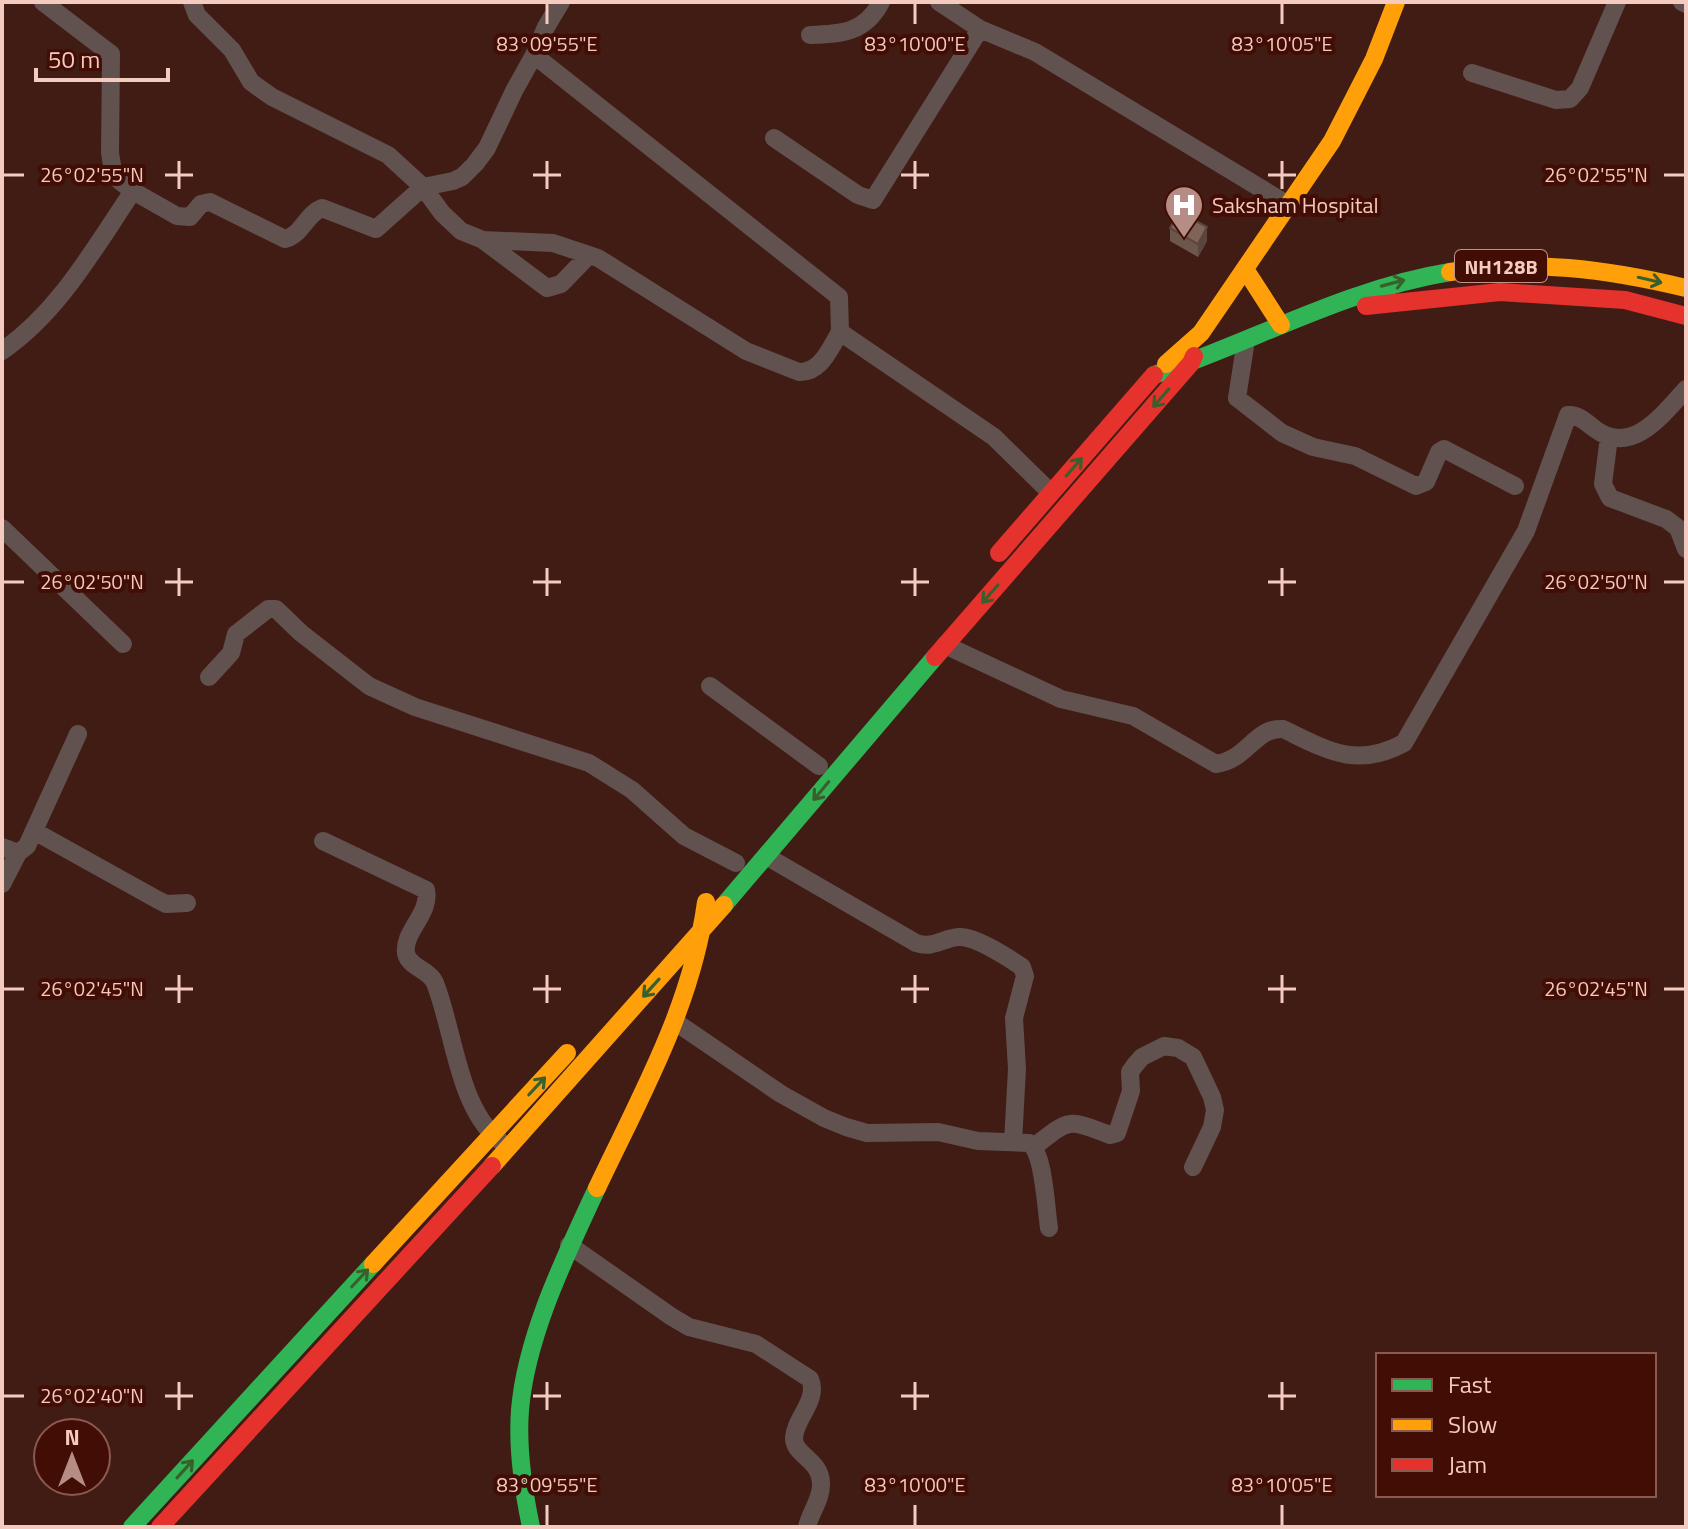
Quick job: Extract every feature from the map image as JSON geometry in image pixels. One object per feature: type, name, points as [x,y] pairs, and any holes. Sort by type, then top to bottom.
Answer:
[{"type":"main road","points":[[988,566],[1154,375],[1201,333],[1290,206],[1353,104],[1396,2]]},
{"type":"main road","name":"NH128B","points":[[1154,375],[1191,363],[1319,308],[1375,288],[1427,275],[1497,266],[1554,266],[1619,273],[1686,288]]},
{"type":"main road","points":[[1245,269],[1281,325]]},
{"type":"main road","name":"NH128B","points":[[1319,308],[1389,305],[1500,292],[1625,300],[1686,316]]},
{"type":"main road","points":[[160,1527],[508,1148],[703,930],[945,645],[1191,363],[1201,333]]},
{"type":"main road","points":[[132,1527],[706,902],[899,671]]},
{"type":"main road","points":[[531,1527],[521,1460],[522,1396],[530,1354],[569,1245],[677,1023],[703,930],[706,902]]},
{"type":"street","points":[[43,2],[111,54],[110,163],[120,181],[183,218],[195,214],[201,204],[210,202],[285,239],[294,236],[313,213],[322,208],[376,229],[423,187],[462,177],[487,148],[561,2]]},
{"type":"street","points":[[192,2],[197,15],[232,50],[251,82],[272,97],[388,155],[423,187],[453,224],[471,236],[483,240],[553,243],[589,255],[746,351],[792,370],[806,372],[819,365],[840,332],[839,297],[534,55]]},
{"type":"street","points":[[810,35],[840,34],[862,26],[881,2]]},
{"type":"street","points":[[939,2],[980,29],[1035,52],[1290,206]]},
{"type":"street","points":[[1472,73],[1556,100],[1570,99],[1580,88],[1617,2]]},
{"type":"street","points":[[774,138],[858,195],[873,200],[980,29]]},
{"type":"street","points":[[2,351],[28,333],[76,275],[133,191]]},
{"type":"street","points":[[483,240],[547,288],[561,284],[589,255]]},
{"type":"street","points":[[840,332],[994,437],[1051,493]]},
{"type":"street","points":[[1246,340],[1237,398],[1282,433],[1313,447],[1355,456],[1416,486],[1426,482],[1439,452],[1444,449],[1515,486]]},
{"type":"street","points":[[945,645],[1061,699],[1133,716],[1216,764],[1237,758],[1273,728],[1283,729],[1339,755],[1368,756],[1390,750],[1404,743],[1526,531],[1568,415],[1576,415],[1609,437],[1619,438],[1641,433],[1652,426],[1686,389]]},
{"type":"street","points":[[1609,437],[1603,484],[1610,498],[1666,519],[1678,528],[1686,549]]},
{"type":"street","points":[[2,528],[123,644]]},
{"type":"street","points":[[209,677],[231,653],[236,634],[268,609],[276,609],[312,643],[369,686],[415,707],[589,763],[632,790],[684,836],[736,863]]},
{"type":"street","points":[[710,686],[819,766]]},
{"type":"street","points":[[2,884],[10,850],[23,851],[78,734]]},
{"type":"street","points":[[34,831],[166,904],[187,903]]},
{"type":"street","points":[[323,841],[426,890],[428,902],[408,942],[406,954],[408,960],[433,978],[473,1108],[492,1135],[508,1148]]},
{"type":"street","points":[[766,856],[916,943],[935,945],[953,938],[967,937],[1022,967],[1025,976],[1014,1018],[1017,1069],[1013,1142]]},
{"type":"street","points":[[677,1023],[781,1094],[846,1127],[867,1133],[938,1132],[970,1140],[1029,1143],[1035,1146],[1049,1228]]},
{"type":"street","points":[[1035,1146],[1064,1123],[1072,1122],[1110,1135],[1117,1133],[1131,1091],[1130,1072],[1142,1057],[1164,1046],[1178,1048],[1193,1057],[1212,1097],[1215,1110],[1212,1127],[1193,1167]]},
{"type":"street","points":[[569,1245],[689,1327],[756,1344],[810,1379],[813,1389],[794,1437],[796,1447],[818,1468],[821,1482],[807,1527]]},
{"type":"building","points":[[1179,212],[1207,227],[1198,244],[1170,228]]},
{"type":"traffic: fast","points":[[1154,375],[1336,303],[1411,280],[1450,272]]},
{"type":"traffic: fast","points":[[724,905],[935,657]]},
{"type":"traffic: fast","points":[[531,1527],[520,1454],[519,1425],[524,1382],[549,1296],[597,1188]]},
{"type":"traffic: fast","points":[[132,1527],[373,1264]]},
{"type":"traffic: slow","points":[[1166,364],[1201,333],[1332,141],[1374,59],[1396,2]]},
{"type":"traffic: slow","points":[[1450,272],[1510,266],[1569,268],[1686,288]]},
{"type":"traffic: slow","points":[[1245,269],[1281,325]]},
{"type":"traffic: slow","points":[[597,1188],[677,1014],[699,940],[706,902]]},
{"type":"traffic: slow","points":[[492,1166],[724,905]]},
{"type":"traffic: slow","points":[[373,1264],[567,1053]]},
{"type":"traffic: jam","points":[[1366,306],[1500,292],[1625,300],[1686,316]]},
{"type":"traffic: jam","points":[[935,657],[1194,356]]},
{"type":"traffic: jam","points":[[999,553],[1154,375]]},
{"type":"traffic: jam","points":[[160,1527],[492,1166]]},
{"type":"place","name":"Saksham Hospital","points":[[1184,239]]}]
